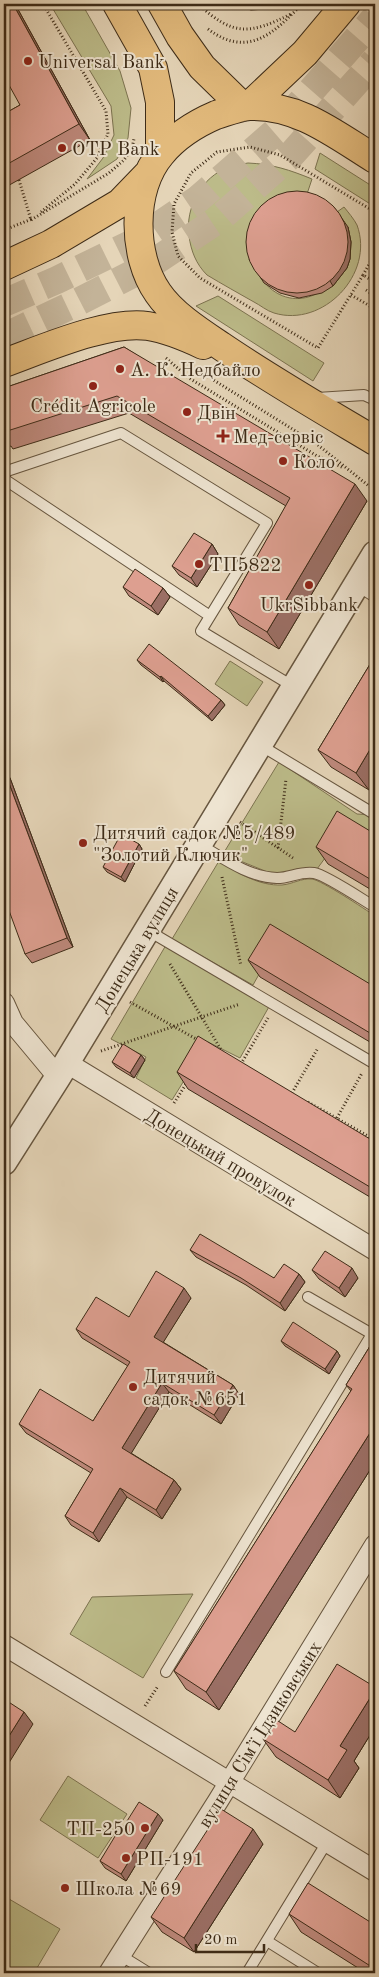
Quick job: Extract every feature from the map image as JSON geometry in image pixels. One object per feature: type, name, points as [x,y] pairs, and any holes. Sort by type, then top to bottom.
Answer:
[{"type":"main road","points":[[117,4],[153,68],[160,102],[154,164],[140,207],[137,234],[144,264],[158,293],[187,323],[251,367],[375,442]]},
{"type":"main road","points":[[162,4],[180,36],[202,67],[246,107]]},
{"type":"main road","points":[[246,107],[305,53],[346,4]]},
{"type":"main road","points":[[4,266],[51,244],[120,203],[176,139],[200,122],[246,107],[278,108],[306,116],[375,159]]},
{"type":"main road","points":[[4,362],[107,327],[148,326],[186,337],[251,367]]},
{"type":"street","name":"Донецька вулиця","points":[[4,1162],[148,930],[208,849],[260,744],[294,687],[366,591],[375,554]]},
{"type":"street","name":"Донецький провулок","points":[[4,1003],[12,1023],[62,1070],[375,1250]]},
{"type":"street","name":"вулиця Сімʼї Ідзиковських","points":[[109,1973],[229,1783],[375,1545]]},
{"type":"street","points":[[4,1645],[375,1871]]},
{"type":"lane","points":[[298,395],[326,399],[364,395],[375,400]]},
{"type":"lane","points":[[4,472],[120,433],[267,523],[201,630],[294,687]]},
{"type":"lane","points":[[4,479],[210,616]]},
{"type":"lane","points":[[260,744],[371,812],[375,811]]},
{"type":"lane","points":[[208,849],[236,866],[266,878],[285,878],[298,872],[316,874],[375,908]]},
{"type":"lane","points":[[148,930],[372,1062]]},
{"type":"lane","points":[[166,1672],[374,1332],[308,1297]]},
{"type":"lane","points":[[247,1973],[327,1842]]},
{"type":"lane","points":[[267,1941],[318,1973]]},
{"type":"lane","points":[[120,1955],[149,1973]]},
{"type":"path","points":[[31,220],[75,184],[97,158],[108,134],[106,111],[42,4]]},
{"type":"path","points":[[198,4],[225,26],[237,28],[263,26],[294,12]]},
{"type":"path","points":[[206,28],[219,38],[234,42],[252,41],[269,36],[302,4]]},
{"type":"path","points":[[4,230],[31,220],[109,173],[124,160],[132,148],[135,132]]},
{"type":"path","points":[[375,212],[280,155],[250,148],[217,152],[191,173],[174,204],[172,232],[178,256],[200,278],[318,348],[375,254]]},
{"type":"path","points":[[19,180],[31,220]]},
{"type":"path","points":[[363,275],[375,282]]},
{"type":"path","points":[[366,290],[375,296]]},
{"type":"path","points":[[350,294],[375,309]]},
{"type":"path","points":[[158,356],[175,361]]},
{"type":"path","points":[[166,358],[189,378],[317,456],[350,471]]},
{"type":"path","points":[[198,370],[318,445],[375,491]]},
{"type":"path","points":[[278,848],[288,761]]},
{"type":"path","points":[[237,821],[316,874]]},
{"type":"path","points":[[208,849],[246,987]]},
{"type":"path","points":[[166,956],[225,1055],[217,1051]]},
{"type":"path","points":[[96,1052],[261,996]]},
{"type":"path","points":[[128,1001],[202,1042]]},
{"type":"path","points":[[241,1064],[275,1005]]},
{"type":"path","points":[[292,1093],[326,1035]]},
{"type":"path","points":[[233,1060],[249,1069]]},
{"type":"path","points":[[337,1118],[372,1062]]},
{"type":"path","points":[[170,1109],[190,1078]]},
{"type":"path","points":[[284,1088],[300,1097]]},
{"type":"path","points":[[307,1101],[375,1140]]},
{"type":"path","points":[[143,1710],[166,1672]]},
{"type":"shaded area","points":[[50,4],[82,4],[120,71],[131,108],[128,138],[117,159],[87,179],[103,158],[114,135],[111,106]]},
{"type":"shaded area","points":[[320,153],[375,188],[375,207],[315,169]]},
{"type":"shaded area","points":[[248,163],[281,168],[312,179],[306,197],[252,264],[269,287],[288,298],[308,297],[326,288],[339,272],[347,253],[347,232],[337,212],[344,207],[356,223],[361,243],[359,262],[352,278],[341,293],[327,305],[310,312],[292,316],[274,313],[207,275],[197,262],[191,247],[188,225],[197,195],[210,178],[219,172],[231,166]]},
{"type":"shaded area","points":[[218,296],[324,363],[313,381],[196,306]]},
{"type":"shaded area","points":[[230,661],[263,682],[247,706],[215,684]]},
{"type":"shaded area","points":[[279,762],[357,814],[375,815],[375,838],[350,824],[317,869],[297,869],[286,874],[270,873],[223,854]]},
{"type":"shaded area","points":[[219,861],[241,874],[273,885],[290,884],[304,879],[312,879],[343,895],[375,916],[375,990],[281,935],[253,985],[172,939]]},
{"type":"shaded area","points":[[166,945],[270,1005],[240,1058],[208,1042],[172,1100],[136,1078],[146,1057],[111,1039]]},
{"type":"shaded area","points":[[193,1594],[143,1678],[70,1634],[92,1597]]},
{"type":"shaded area","points":[[68,1776],[127,1814],[98,1858],[40,1820]]},
{"type":"shaded area","points":[[4,1896],[60,1929],[34,1973],[4,1973]]},
{"type":"building","points":[[4,4],[13,4],[79,124],[4,166],[4,114],[20,105],[4,76]]},
{"type":"building","points":[[297,191],[316,195],[333,206],[344,223],[348,242],[344,261],[333,278],[316,289],[297,293],[278,289],[261,278],[250,261],[246,242],[250,223],[261,206],[278,195]]},
{"type":"building","points":[[124,347],[355,484],[267,632],[228,608],[290,498],[117,396],[4,432],[4,388]]},
{"type":"building","points":[[194,533],[212,544],[191,578],[172,566]]},
{"type":"building","points":[[135,569],[163,588],[151,606],[123,587]]},
{"type":"building","points":[[149,644],[221,700],[208,716],[161,676],[137,660]]},
{"type":"building","points":[[375,656],[375,741],[356,773],[318,750]]},
{"type":"building","points":[[4,770],[67,938],[25,954],[4,897]]},
{"type":"building","points":[[337,811],[375,834],[375,882],[316,847]]},
{"type":"building","points":[[121,834],[139,844],[121,877],[103,867]]},
{"type":"building","points":[[270,924],[375,987],[375,1036],[248,960]]},
{"type":"building","points":[[198,1036],[375,1142],[375,1190],[177,1072]]},
{"type":"building","points":[[123,1044],[141,1055],[130,1073],[112,1062]]},
{"type":"building","points":[[200,1234],[274,1278],[284,1264],[299,1274],[280,1303],[241,1278],[190,1250]]},
{"type":"building","points":[[325,1251],[352,1268],[339,1288],[312,1270]]},
{"type":"building","points":[[156,1271],[184,1288],[154,1337],[233,1385],[214,1415],[162,1383],[122,1448],[174,1480],[156,1510],[120,1488],[93,1533],[65,1516],[93,1469],[19,1424],[40,1389],[93,1421],[130,1362],[76,1329],[96,1297],[129,1317]]},
{"type":"building","points":[[293,1322],[337,1351],[325,1369],[281,1341]]},
{"type":"building","points":[[375,1338],[375,1425],[206,1692],[174,1671],[352,1389],[346,1385]]},
{"type":"building","points":[[337,1664],[375,1687],[375,1690],[340,1746],[347,1750],[328,1780],[263,1739],[275,1719],[295,1732]]},
{"type":"building","points":[[4,1699],[24,1712],[4,1744]]},
{"type":"building","points":[[139,1802],[158,1814],[121,1874],[100,1861],[120,1828],[122,1829]]},
{"type":"building","points":[[221,1809],[253,1829],[184,1938],[151,1917]]},
{"type":"building","points":[[308,1883],[375,1925],[375,1969],[289,1914]]},
{"type":"tunnel","points":[[4,303],[133,243],[198,199],[275,132],[375,18]]},
{"type":"tunnel","points":[[4,337],[148,266],[219,219],[292,154],[375,61]]},
{"type":"place","name":"Universal Bank","points":[[28,61]]},
{"type":"place","name":"OTP Bank","points":[[62,148]]},
{"type":"place","name":"А. К. Недбайло","points":[[120,369]]},
{"type":"place","name":"Crédit Agricole","points":[[93,386]]},
{"type":"place","name":"Двін","points":[[187,412]]},
{"type":"place","name":"Мед-сервіс","points":[[223,436]]},
{"type":"place","name":"Коло","points":[[283,461]]},
{"type":"place","name":"ТП5822","points":[[199,564]]},
{"type":"place","name":"UkrSibbank","points":[[309,585]]},
{"type":"place","name":"Дитячий садок №5/489 \"Золотий Ключик\"","points":[[83,843]]},
{"type":"place","name":"Дитячий садок №651","points":[[133,1387]]},
{"type":"place","name":"ТП-250","points":[[145,1828]]},
{"type":"place","name":"РП-191","points":[[126,1858]]},
{"type":"place","name":"Школа №69","points":[[65,1888]]}]
